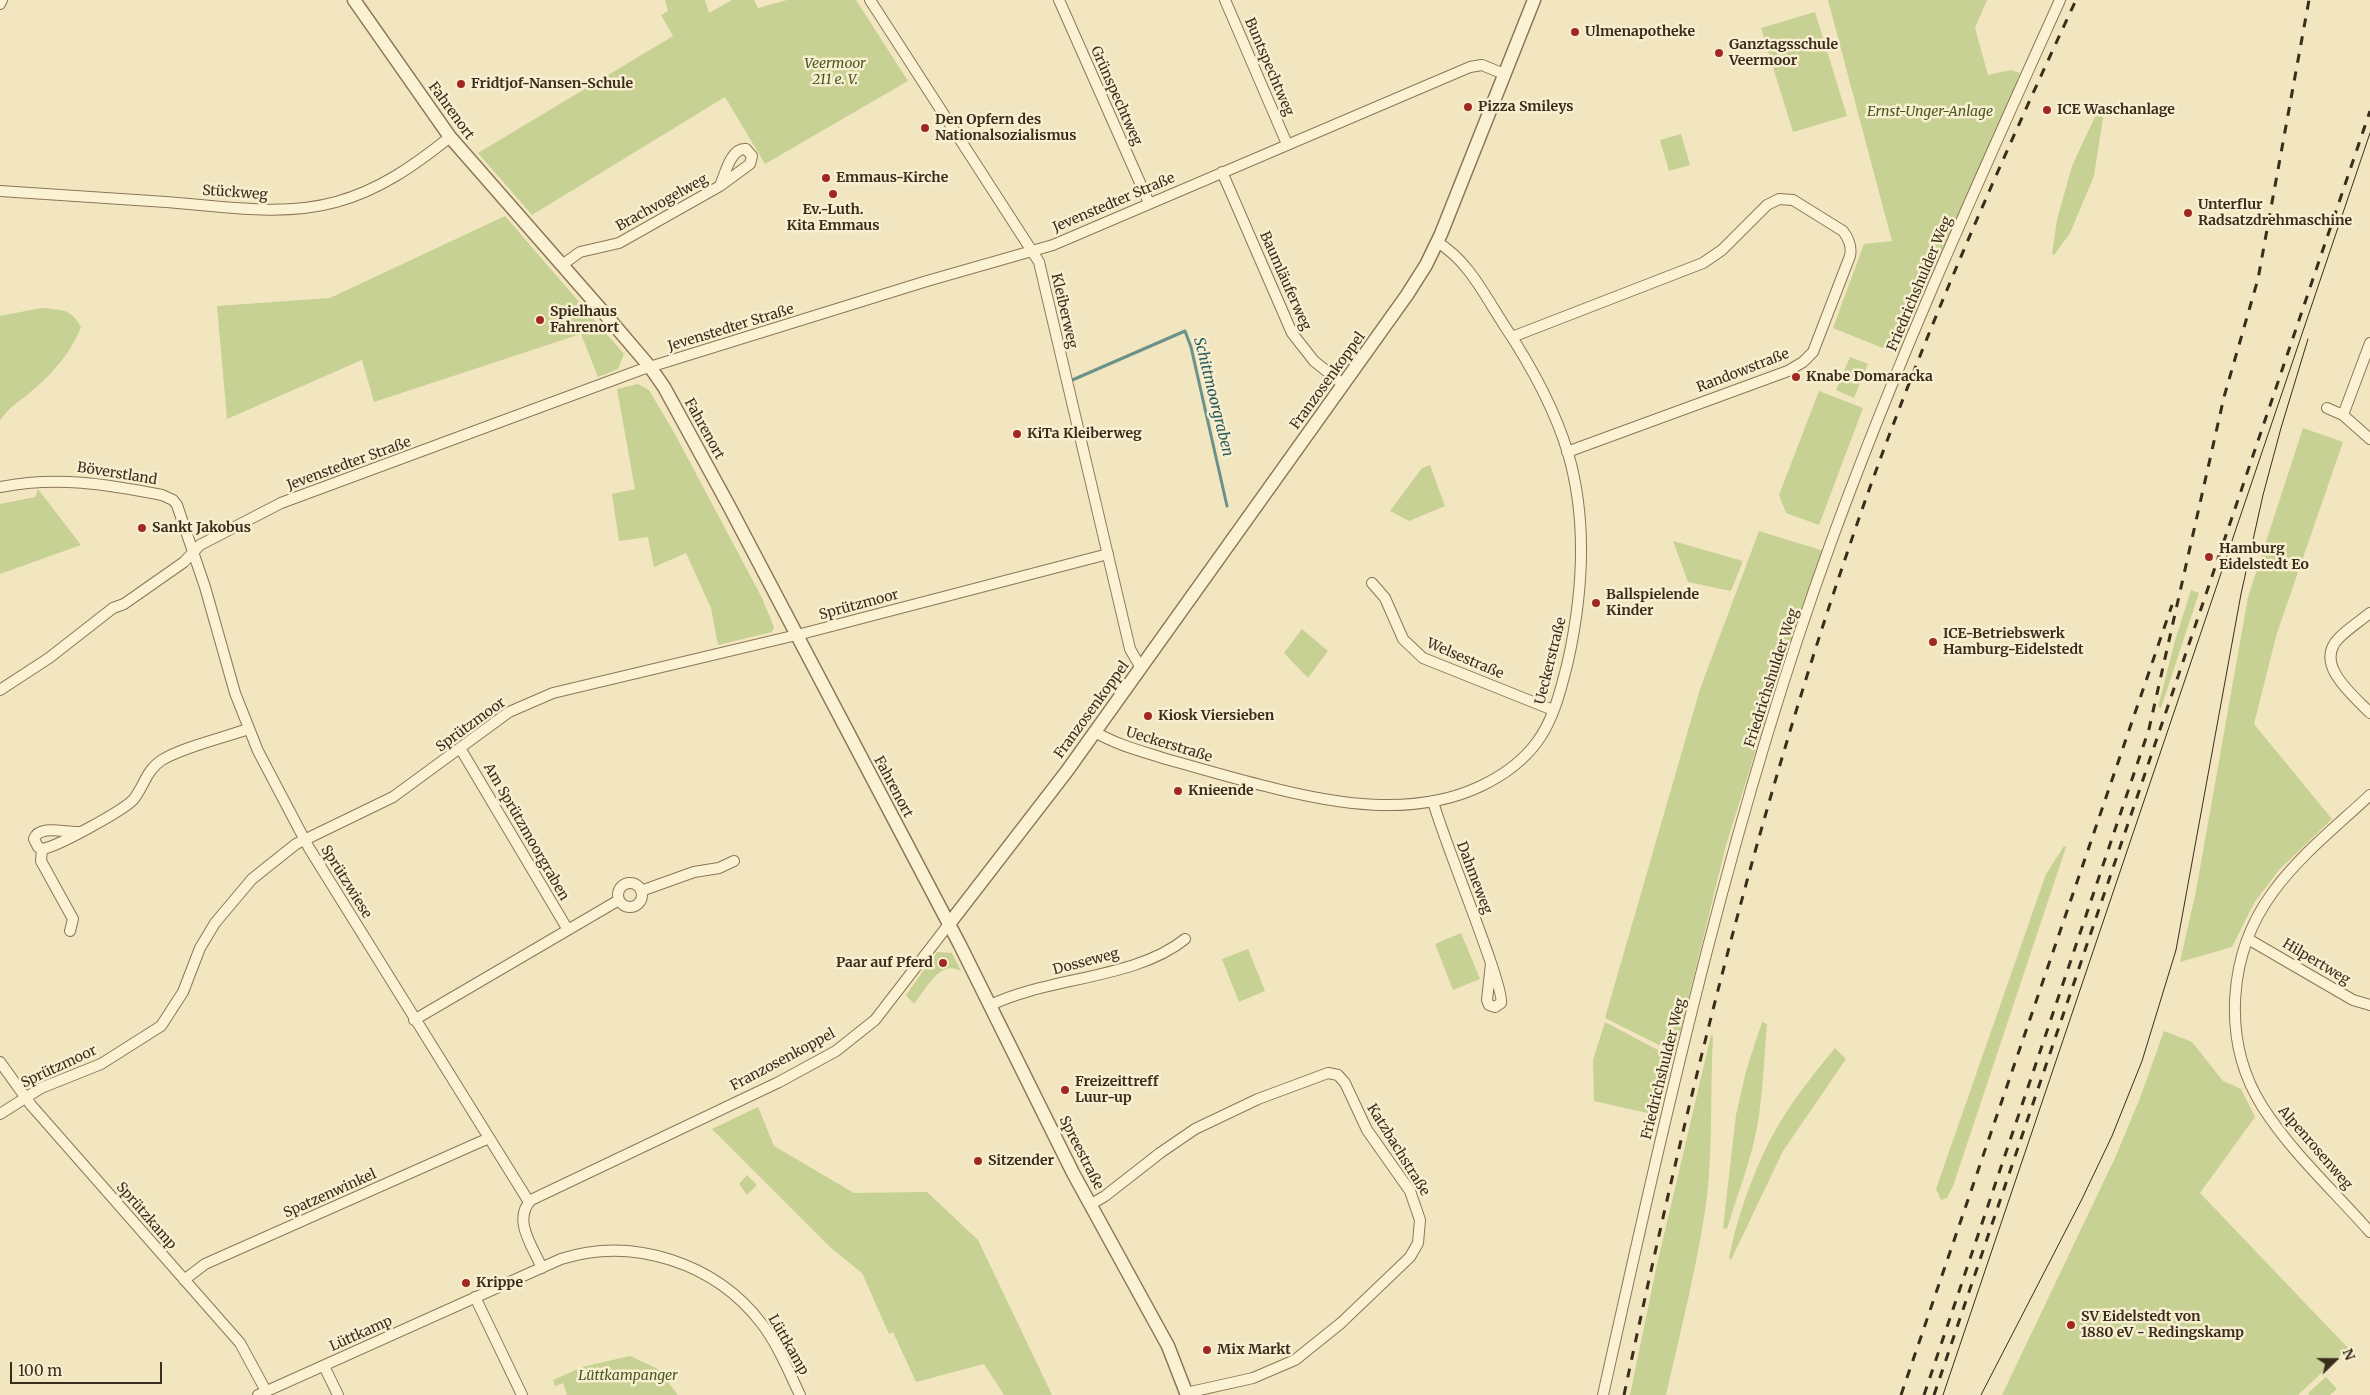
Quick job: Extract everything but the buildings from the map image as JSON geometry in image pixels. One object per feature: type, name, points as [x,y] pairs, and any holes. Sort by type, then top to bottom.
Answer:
[{"type":"street","points":[[0,4],[2,0]]},
{"type":"street","name":"Fahrenort","points":[[354,0],[450,137],[650,367],[681,418],[949,924]]},
{"type":"street","name":"Kleiberweg","points":[[870,0],[1039,262],[1130,649],[1141,668]]},
{"type":"street","name":"Grünspechtweg","points":[[1059,0],[1149,203]]},
{"type":"street","name":"Buntspechtweg","points":[[1225,0],[1287,144]]},
{"type":"street","name":"Franzosenkoppel","points":[[529,1202],[540,1195],[785,1079],[844,1046],[875,1020],[1095,732],[1186,602],[1407,296],[1437,242],[1534,0]]},
{"type":"street","name":"Friedrichshulder Weg","points":[[1603,1395],[1680,1057],[1774,711],[1829,547],[1882,408],[1969,204],[2060,0]]},
{"type":"street","name":"Jevenstedter Straße","points":[[0,690],[49,658],[113,608],[124,604],[184,562],[209,540],[281,503],[650,367],[927,280],[1053,245],[1470,67],[1482,65],[1504,74]]},
{"type":"street","name":"Stückweg","points":[[0,190],[255,209],[299,209],[336,202],[368,191],[400,174],[450,137]]},
{"type":"street","name":"Baumläuferweg","points":[[1222,172],[1292,333],[1314,361],[1344,385]]},
{"type":"street","name":"Brachvogelweg","points":[[562,265],[580,252],[619,242],[720,186]]},
{"type":"street","name":"Randowstraße","points":[[1512,337],[1703,263],[1722,250],[1773,201],[1787,198],[1793,200],[1843,231],[1847,237],[1850,244],[1850,256],[1816,346],[1803,362],[1788,371],[1567,452]]},
{"type":"street","name":"Ueckerstraße","points":[[1095,732],[1115,743],[1240,780],[1311,798],[1366,805],[1433,802],[1481,786],[1511,768],[1538,741],[1553,710],[1563,681],[1573,636],[1581,580],[1578,509],[1567,452],[1544,393],[1512,337],[1460,259],[1437,242]]},
{"type":"street","points":[[2343,415],[2370,343]]},
{"type":"street","points":[[2327,408],[2343,415],[2370,439]]},
{"type":"street","name":"Böverstland","points":[[0,487],[61,480],[162,495],[173,500],[177,505],[194,552]]},
{"type":"street","name":"Sprützwiese","points":[[194,552],[225,662],[248,729],[304,840],[414,1020],[529,1202]]},
{"type":"street","name":"Sprützmoor","points":[[0,1114],[24,1097],[41,1088],[96,1067],[161,1026],[182,992],[200,948],[220,914],[244,886],[266,867],[304,840],[393,797],[506,713],[553,694],[1108,554]]},
{"type":"street","name":"Welsestraße","points":[[1372,583],[1386,598],[1403,639],[1423,658],[1553,710]]},
{"type":"street","points":[[2370,613],[2339,638],[2331,654],[2331,663],[2338,679],[2370,713]]},
{"type":"street","points":[[42,849],[79,832],[131,802],[150,771],[162,760],[248,729]]},
{"type":"street","name":"Am Sprützmoorgraben","points":[[460,748],[568,930]]},
{"type":"street","name":"Alpenrosenweg","points":[[2370,795],[2310,851],[2281,882],[2265,903],[2248,939],[2240,965],[2234,1006],[2239,1049],[2252,1089],[2282,1134],[2370,1232]]},
{"type":"street","name":"Dahmeweg","points":[[1433,802],[1438,822],[1490,963]]},
{"type":"street","points":[[42,849],[38,847],[34,839],[38,832],[79,832]]},
{"type":"street","points":[[42,849],[41,861],[73,919],[70,931]]},
{"type":"street","points":[[641,892],[694,872],[719,868],[734,860]]},
{"type":"street","points":[[628,883],[636,885],[641,892],[641,900],[634,906],[625,906],[619,900],[619,891],[628,883]]},
{"type":"street","points":[[414,1020],[619,900]]},
{"type":"street","name":"Spreestraße","points":[[949,924],[1090,1205],[1168,1346],[1186,1394]]},
{"type":"street","name":"Dosseweg","points":[[991,1005],[1015,995],[1102,973],[1150,958],[1174,948],[1185,939]]},
{"type":"street","name":"Hilpertweg","points":[[2248,939],[2353,1000],[2370,1005]]},
{"type":"street","name":"Sprützkamp","points":[[0,1062],[24,1097],[240,1343],[262,1393]]},
{"type":"street","name":"Katzbachstraße","points":[[1090,1205],[1106,1196],[1195,1128],[1258,1098],[1328,1073],[1338,1075],[1345,1083],[1367,1130],[1415,1202],[1421,1228],[1415,1250],[1317,1344],[1295,1360],[1268,1373],[1186,1394]]},
{"type":"street","name":"Spatzenwinkel","points":[[184,1280],[205,1264],[490,1138]]},
{"type":"street","points":[[529,1202],[522,1215],[523,1222],[542,1268]]},
{"type":"street","name":"Lüttkamp","points":[[262,1393],[542,1268],[578,1254],[615,1250],[644,1252],[690,1267],[717,1282],[753,1312],[768,1334],[800,1395]]},
{"type":"street","points":[[475,1297],[522,1395]]},
{"type":"street","points":[[324,1366],[338,1395]]},
{"type":"green space","name":"Veermoor 211 e. V.","points":[[665,0],[705,0],[709,13],[732,0],[754,0],[758,8],[787,0],[856,0],[908,81],[765,164],[725,97],[532,215],[478,153],[673,36],[661,15],[668,11]]},
{"type":"green space","name":"Ernst-Unger-Anlage","points":[[1828,0],[1987,0],[1975,28],[1988,75],[2011,70],[2020,73],[1967,212],[1905,357],[1833,328],[1864,244],[1892,241]]},
{"type":"green space","points":[[1815,12],[1847,116],[1793,132],[1761,28]]},
{"type":"green space","points":[[2101,104],[2105,105],[2094,176],[2070,233],[2054,255],[2052,254],[2057,220],[2072,166]]},
{"type":"green space","points":[[1681,134],[1690,165],[1669,171],[1660,140]]},
{"type":"green space","points":[[505,216],[624,354],[618,369],[598,377],[581,334],[374,402],[362,360],[227,419],[217,306],[330,298]]},
{"type":"green space","points":[[41,308],[65,311],[73,316],[81,327],[73,345],[55,369],[11,408],[0,421],[0,316]]},
{"type":"green space","points":[[1850,357],[1868,364],[1854,398],[1836,390]]},
{"type":"green space","points":[[638,384],[649,390],[676,436],[762,598],[774,627],[772,632],[718,645],[711,608],[686,553],[654,567],[648,537],[619,541],[612,494],[635,489],[617,389]]},
{"type":"green space","points":[[1819,391],[1863,408],[1819,525],[1786,513],[1779,495]]},
{"type":"green space","points":[[2303,428],[2343,442],[2277,633],[2254,724],[2332,819],[2279,870],[2254,903],[2232,947],[2180,962],[2196,891],[2248,597]]},
{"type":"green space","points":[[1430,465],[1445,506],[1409,521],[1390,511],[1422,468]]},
{"type":"green space","points":[[38,489],[81,545],[0,574],[0,504],[35,497]]},
{"type":"green space","points":[[1759,531],[1824,551],[1777,683],[1726,845],[1675,1053],[1605,1018],[1700,689]]},
{"type":"green space","points":[[1673,541],[1743,561],[1731,591],[1688,582]]},
{"type":"green space","points":[[2191,590],[2199,593],[2161,708],[2158,707],[2175,641]]},
{"type":"green space","points":[[1302,629],[1328,651],[1308,678],[1284,653]]},
{"type":"green space","points":[[2064,846],[2066,847],[1953,1186],[1947,1198],[1941,1200],[1936,1189],[2046,874]]},
{"type":"green space","points":[[1461,933],[1480,979],[1453,990],[1435,944]]},
{"type":"green space","points":[[1248,949],[1265,991],[1239,1002],[1222,959]]},
{"type":"green space","points":[[937,952],[952,953],[961,971],[953,968],[940,972],[934,977],[914,1004],[906,995]]},
{"type":"green space","points":[[1605,1022],[1671,1057],[1656,1115],[1594,1101],[1593,1060]]},
{"type":"green space","points":[[1762,1022],[1767,1024],[1757,1128],[1747,1167],[1727,1229],[1723,1228],[1736,1115],[1746,1071]]},
{"type":"green space","points":[[2164,1031],[2192,1042],[2223,1081],[2241,1089],[2255,1117],[2200,1193],[2348,1348],[2298,1395],[2002,1395],[2115,1158],[2140,1098]]},
{"type":"green space","points":[[1711,1035],[1713,1037],[1709,1177],[1699,1246],[1683,1321],[1666,1395],[1630,1395],[1656,1269]]},
{"type":"green space","points":[[1835,1048],[1846,1059],[1783,1151],[1731,1260],[1729,1258],[1733,1241],[1750,1184],[1766,1147],[1796,1098]]},
{"type":"green space","points":[[758,1107],[774,1146],[854,1193],[927,1192],[978,1240],[1052,1395],[1004,1395],[984,1364],[916,1382],[893,1332],[889,1334],[862,1273],[830,1247],[712,1129]]},
{"type":"green space","points":[[747,1175],[757,1185],[747,1195],[739,1184]]},
{"type":"green space","name":"Lüttkampanger","points":[[630,1356],[658,1369],[678,1395],[565,1395],[567,1394],[563,1383],[555,1386],[553,1380],[582,1367]]},
{"type":"green space","points":[[2326,1377],[2337,1389],[2330,1395],[2309,1395],[2308,1393]]},
{"type":"waterway","name":"Schittmoorgraben","points":[[1070,381],[1185,331],[1191,347],[1227,506]]},
{"type":"tram line","points":[[1943,1395],[2370,133]]},
{"type":"tram line","points":[[1981,1395],[2082,1199],[2112,1136],[2142,1061],[2176,950],[2241,594],[2263,495],[2308,339]]},
{"type":"railway","points":[[1624,1395],[1702,1052],[1762,825],[1831,601],[1869,490],[1941,304],[2020,121],[2076,0]]},
{"type":"railway","points":[[1924,1395],[2149,729],[2224,397],[2258,279],[2309,0]]},
{"type":"railway","points":[[1934,1395],[2370,111]]},
{"type":"railway","points":[[1901,1395],[2172,605]]},
{"type":"place","name":"Ulmenapotheke","points":[[1575,32]]},
{"type":"place","name":"Ganztagsschule Veermoor","points":[[1719,53]]},
{"type":"place","name":"Fridtjof-Nansen-Schule","points":[[461,84]]},
{"type":"place","name":"Pizza Smileys","points":[[1468,107]]},
{"type":"place","name":"ICE Waschanlage","points":[[2047,110]]},
{"type":"place","name":"Den Opfern des Nationalsozialismus","points":[[925,128]]},
{"type":"place","name":"Emmaus-Kirche","points":[[826,178]]},
{"type":"place","name":"Ev.-Luth. Kita Emmaus","points":[[833,194]]},
{"type":"place","name":"Unterflur Radsatzdrehmaschine","points":[[2188,213]]},
{"type":"place","name":"Spielhaus Fahrenort","points":[[540,320]]},
{"type":"place","name":"Knabe Domaracka","points":[[1796,377]]},
{"type":"place","name":"KiTa Kleiberweg","points":[[1017,434]]},
{"type":"place","name":"Sankt Jakobus","points":[[142,528]]},
{"type":"place","name":"Hamburg Eidelstedt Eo","points":[[2209,557]]},
{"type":"place","name":"Ballspielende Kinder","points":[[1596,603]]},
{"type":"place","name":"ICE-Betriebswerk Hamburg-Eidelstedt","points":[[1933,642]]},
{"type":"place","name":"Kiosk Viersieben","points":[[1148,716]]},
{"type":"place","name":"Knieende","points":[[1178,791]]},
{"type":"place","name":"Paar auf Pferd","points":[[943,963]]},
{"type":"place","name":"Freizeittreff Luur-up","points":[[1065,1090]]},
{"type":"place","name":"Sitzender","points":[[978,1161]]},
{"type":"place","name":"Krippe","points":[[466,1283]]},
{"type":"place","name":"SV Eidelstedt von 1880 eV - Redingskamp","points":[[2071,1325]]},
{"type":"place","name":"Mix Markt","points":[[1207,1350]]}]
